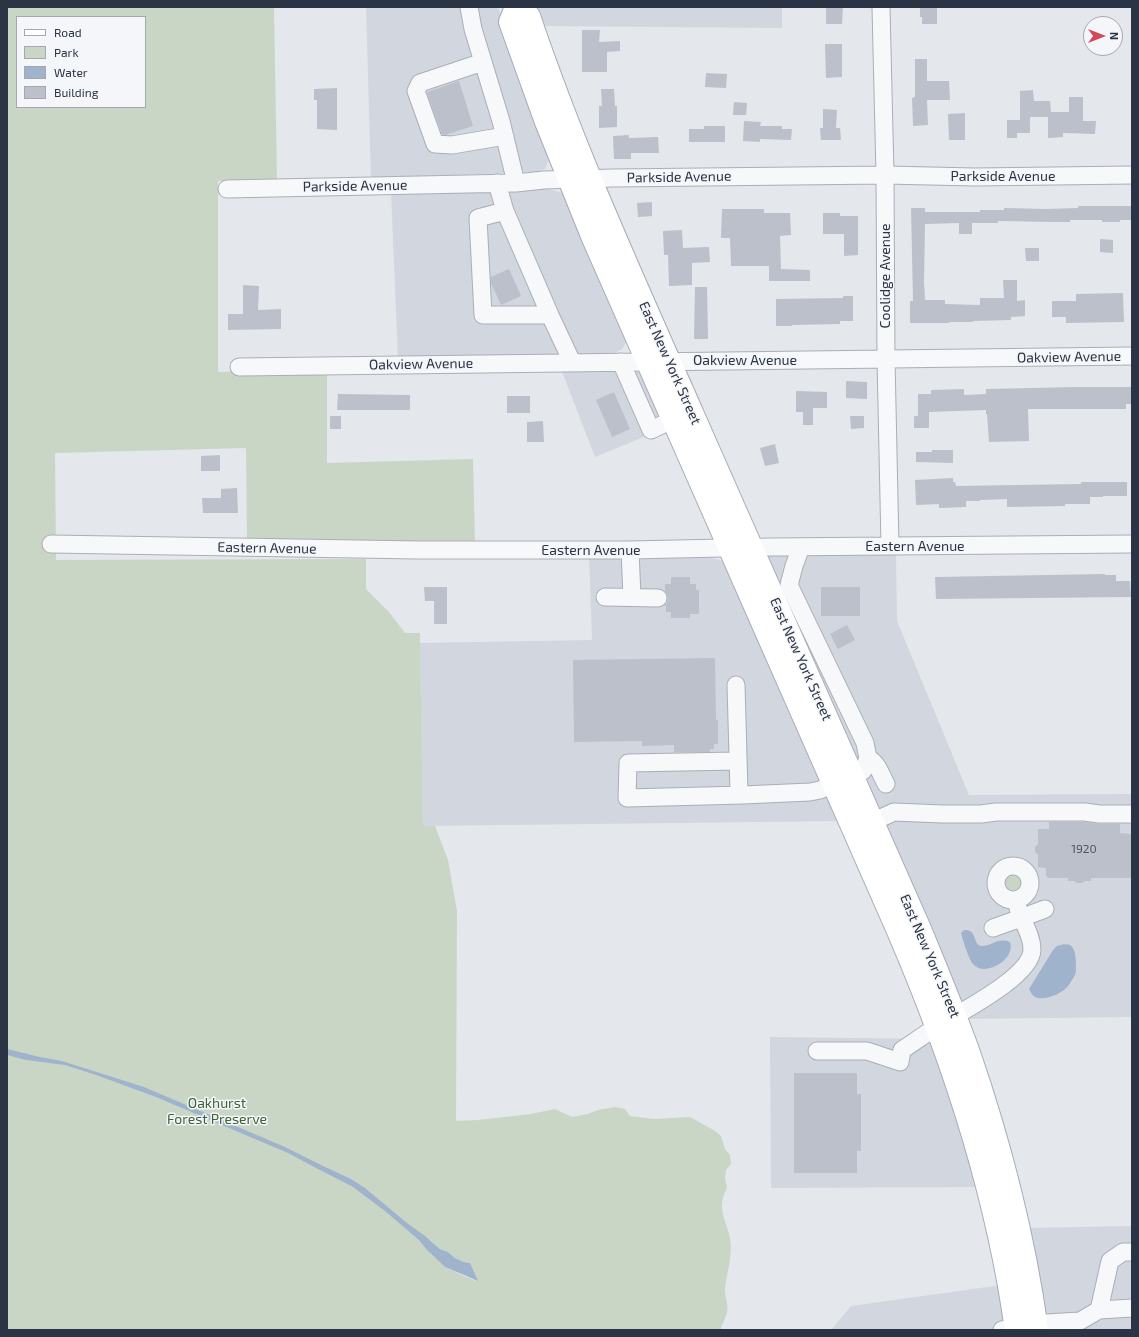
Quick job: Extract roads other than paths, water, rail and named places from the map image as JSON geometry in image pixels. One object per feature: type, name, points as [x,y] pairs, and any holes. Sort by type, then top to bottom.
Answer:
[{"type":"main road","name":"East New York Street","points":[[946,1021],[920,929],[872,822],[843,780],[729,548],[646,361],[568,179],[510,22],[516,8],[529,16],[552,81],[590,178],[751,547],[790,610],[806,670],[843,780],[898,931],[923,989],[969,1054],[995,1137],[1023,1251],[1022,1328]]},
{"type":"street","points":[[469,7],[473,30],[505,136],[516,183]]},
{"type":"street","name":"Coolidge Avenue","points":[[881,7],[890,546]]},
{"type":"street","points":[[483,62],[420,83],[416,91],[435,144],[452,145],[505,136]]},
{"type":"street","name":"Parkside Avenue","points":[[227,189],[516,183],[590,178],[885,175],[975,177],[1132,175]]},
{"type":"street","points":[[497,183],[505,211],[572,362]]},
{"type":"street","points":[[505,211],[478,218],[483,315],[550,315]]},
{"type":"street","name":"Oakview Avenue","points":[[239,367],[1132,356]]},
{"type":"street","points":[[621,362],[651,430],[672,420]]},
{"type":"street","name":"Eastern Avenue","points":[[51,544],[418,550],[630,550],[751,547],[1132,544]]},
{"type":"street","points":[[738,762],[628,763],[627,798],[810,792],[820,790],[863,771],[868,758],[865,743],[827,664],[790,610],[789,585],[801,547]]},
{"type":"street","points":[[630,550],[632,597]]},
{"type":"street","points":[[605,597],[658,598]]},
{"type":"street","points":[[806,670],[827,664]]},
{"type":"street","points":[[736,685],[738,762],[740,792],[743,795]]},
{"type":"street","points":[[868,758],[877,766],[886,784]]},
{"type":"street","points":[[872,822],[894,812],[981,814],[996,812],[1085,812],[1099,814],[1132,814]]},
{"type":"street","points":[[817,1051],[868,1057],[901,1069],[902,1050],[946,1021],[978,1003],[1016,974],[1026,963],[1032,951],[1029,932],[1021,918],[1015,900]]},
{"type":"street","points":[[993,928],[1045,910]]},
{"type":"street","points":[[1100,1310],[1110,1261],[1123,1252],[1132,1252]]},
{"type":"street","points":[[1022,1328],[1080,1321],[1100,1310],[1132,1308]]},
{"type":"water","points":[[964,930],[971,932],[977,943],[982,946],[999,941],[1010,942],[1011,948],[1009,954],[999,964],[986,969],[979,968],[972,963],[968,955],[961,933]]},
{"type":"water","points":[[1064,944],[1070,945],[1075,953],[1076,972],[1074,977],[1066,989],[1059,993],[1046,998],[1035,997],[1029,989],[1053,950],[1057,946]]},
{"type":"water","points":[[7,1049],[62,1061],[144,1087],[285,1147],[351,1179],[365,1188],[440,1249],[448,1252],[455,1258],[470,1263],[478,1281],[445,1267],[419,1240],[385,1211],[353,1187],[288,1153],[156,1097],[65,1065],[26,1060],[7,1055]]},
{"type":"park label","name":"Oakhurst Forest Preserve","points":[[217,1112]]}]
